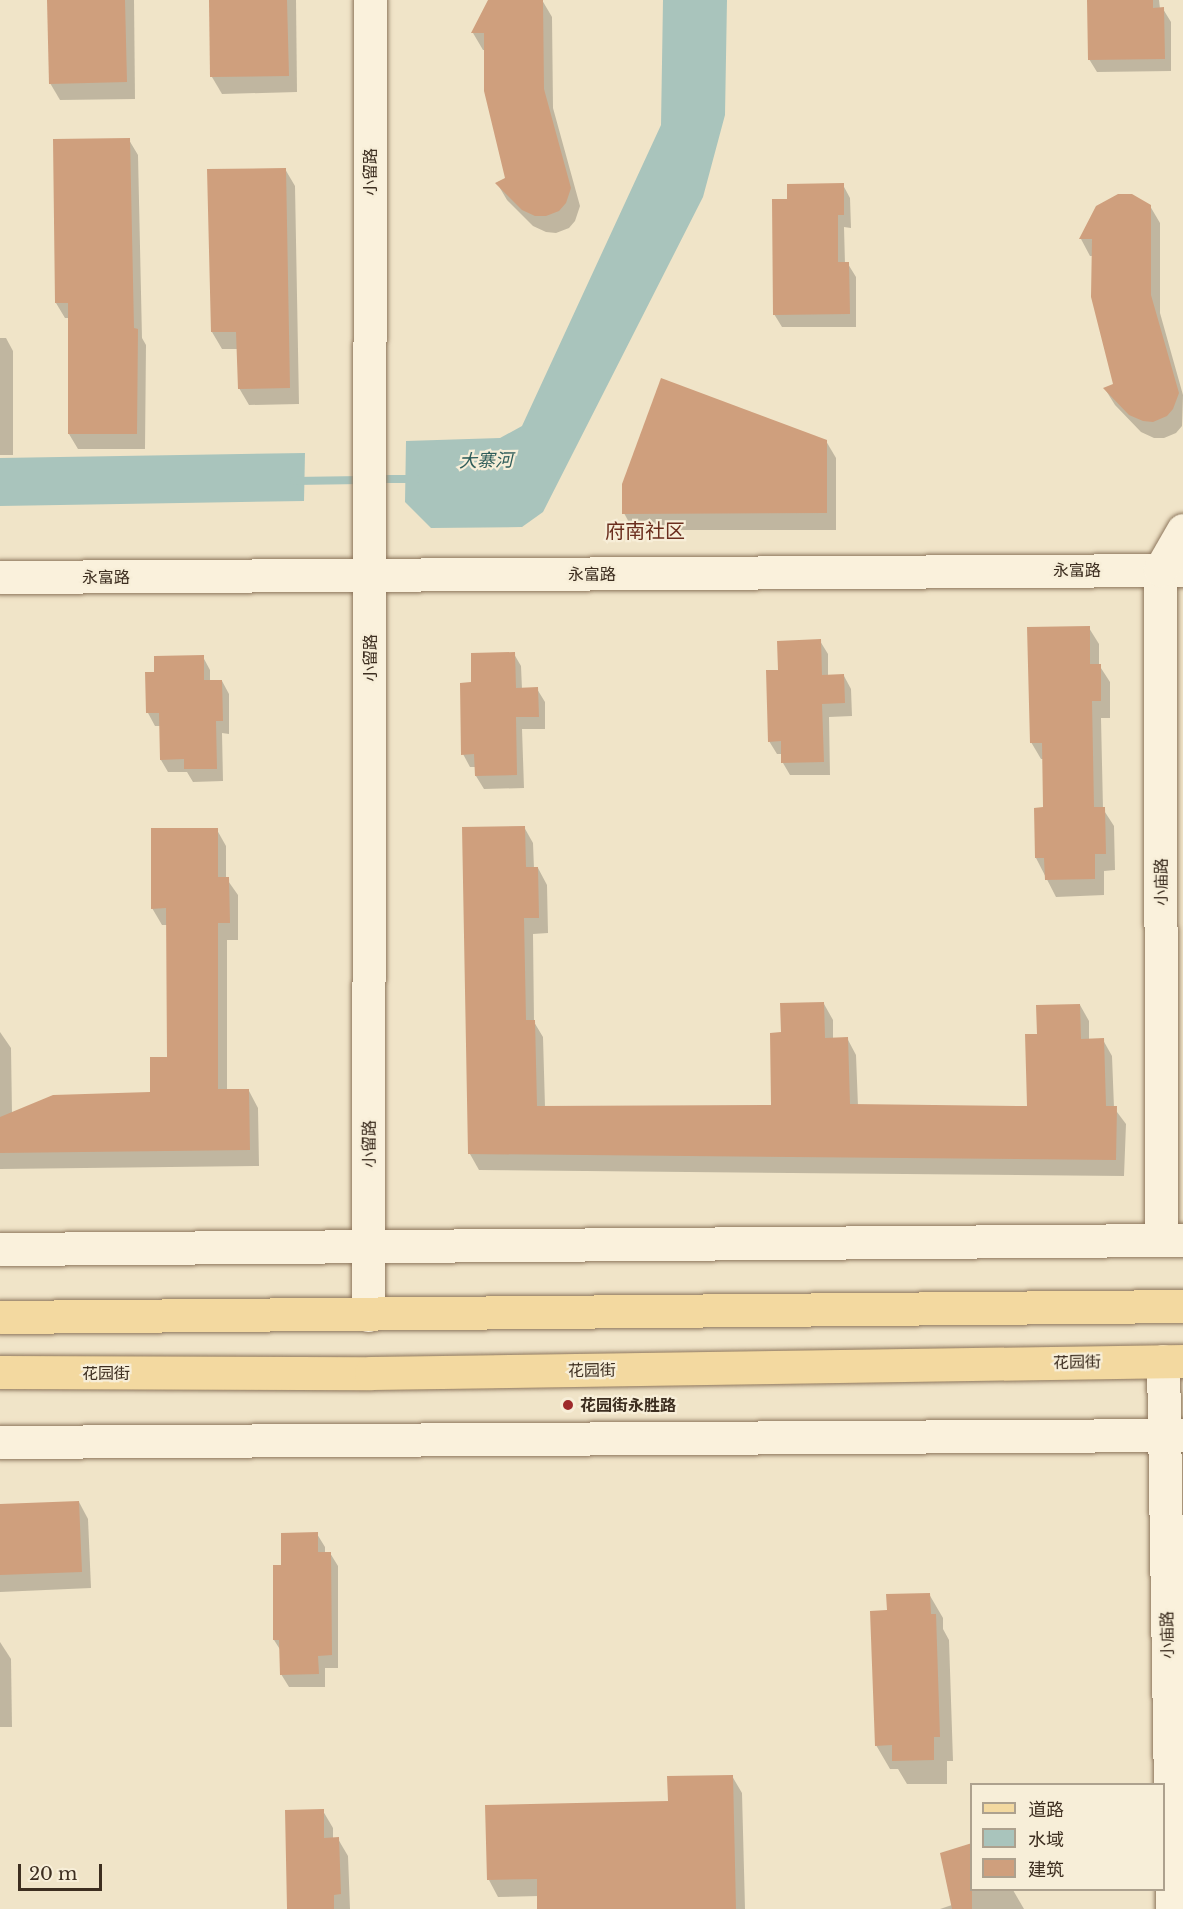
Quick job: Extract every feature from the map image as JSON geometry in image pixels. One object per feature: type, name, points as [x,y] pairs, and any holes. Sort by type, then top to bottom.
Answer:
[{"type":"main road","points":[[0,1317],[368,1316],[1183,1306]]},
{"type":"main road","name":"花园街","points":[[0,1372],[371,1373],[1173,1361]]},
{"type":"street","name":"小留路","points":[[368,1316],[371,576],[370,0]]},
{"type":"street","name":"小庙路","points":[[1172,1240],[1171,570],[1183,530]]},
{"type":"street","name":"永富路","points":[[0,577],[1171,570]]},
{"type":"street","points":[[0,1249],[1172,1240]]},
{"type":"street","name":"小庙路","points":[[1172,1909],[1173,1361]]},
{"type":"street","points":[[0,1442],[1174,1435]]},
{"type":"water","points":[[663,0],[727,0],[725,115],[703,197],[543,512],[522,527],[431,528],[405,502],[406,441],[500,438],[522,426],[661,125]]},
{"type":"water","points":[[305,453],[304,501],[0,506],[0,458]]},
{"type":"building","points":[[47,0],[125,0],[127,82],[49,84]]},
{"type":"building","points":[[209,0],[287,0],[289,76],[210,77]]},
{"type":"building","points":[[488,0],[543,0],[544,89],[571,188],[566,203],[559,211],[546,216],[535,216],[522,210],[495,183],[505,178],[484,91],[484,33],[471,33]]},
{"type":"building","points":[[1087,0],[1153,0],[1153,8],[1164,7],[1165,59],[1088,60]]},
{"type":"building","points":[[130,138],[134,328],[138,329],[137,434],[68,434],[68,303],[55,303],[53,139]]},
{"type":"building","points":[[286,168],[290,388],[238,389],[236,332],[211,332],[207,169]]},
{"type":"building","points":[[844,183],[844,215],[838,215],[838,262],[849,262],[850,314],[773,315],[772,199],[787,199],[787,184]]},
{"type":"building","points":[[1118,194],[1132,194],[1151,205],[1151,295],[1179,393],[1173,409],[1167,416],[1153,422],[1143,421],[1129,415],[1103,388],[1113,384],[1091,297],[1092,239],[1079,239],[1096,206]]},
{"type":"building","points":[[661,378],[827,440],[827,513],[622,514],[622,484]]},
{"type":"building","points":[[1090,626],[1090,664],[1101,664],[1101,701],[1092,701],[1094,807],[1105,807],[1106,854],[1095,854],[1095,879],[1045,880],[1044,858],[1035,858],[1034,808],[1043,807],[1042,743],[1030,743],[1027,627]]},
{"type":"building","points":[[821,639],[822,675],[844,674],[845,703],[822,704],[824,762],[781,763],[781,741],[768,742],[766,670],[778,670],[777,641]]},
{"type":"building","points":[[515,652],[516,688],[538,687],[539,717],[516,717],[517,775],[475,776],[474,754],[461,755],[460,683],[471,682],[471,653]]},
{"type":"building","points":[[204,655],[204,680],[222,680],[223,721],[216,721],[217,769],[184,769],[184,759],[160,760],[159,713],[146,713],[145,672],[154,672],[154,656]]},
{"type":"building","points":[[525,826],[526,867],[538,867],[539,918],[524,918],[526,1020],[535,1020],[537,1106],[771,1105],[770,1033],[781,1032],[780,1003],[824,1002],[825,1038],[848,1037],[850,1104],[1027,1106],[1025,1034],[1037,1034],[1036,1005],[1080,1004],[1081,1039],[1104,1038],[1106,1106],[1117,1106],[1116,1160],[468,1154],[462,827]]},
{"type":"building","points":[[151,828],[218,828],[218,877],[229,877],[230,923],[218,923],[218,1089],[249,1089],[250,1150],[0,1153],[0,1117],[53,1095],[150,1092],[150,1057],[167,1057],[166,908],[151,909]]},
{"type":"building","points":[[79,1501],[82,1572],[0,1575],[0,1504]]},
{"type":"building","points":[[318,1532],[318,1552],[331,1552],[332,1655],[318,1656],[319,1674],[280,1675],[279,1640],[273,1640],[273,1565],[281,1565],[281,1533]]},
{"type":"building","points":[[930,1593],[931,1614],[936,1614],[940,1737],[934,1737],[934,1760],[892,1761],[892,1745],[875,1746],[870,1611],[887,1610],[886,1594]]},
{"type":"building","points":[[733,1775],[736,1909],[537,1909],[537,1879],[487,1880],[485,1805],[668,1801],[667,1776]]},
{"type":"building","points":[[324,1809],[324,1838],[339,1837],[341,1894],[334,1895],[334,1909],[287,1909],[285,1810]]},
{"type":"building","points":[[970,1844],[972,1909],[952,1909],[940,1853]]},
{"type":"waterway","name":"大寨河","points":[[375,479],[416,479]]},
{"type":"waterway","name":"大寨河","points":[[294,481],[362,480]]},
{"type":"place","name":"花园街永胜路","points":[[568,1405]]},
{"type":"district","name":"府南社区","points":[[645,531]]}]
